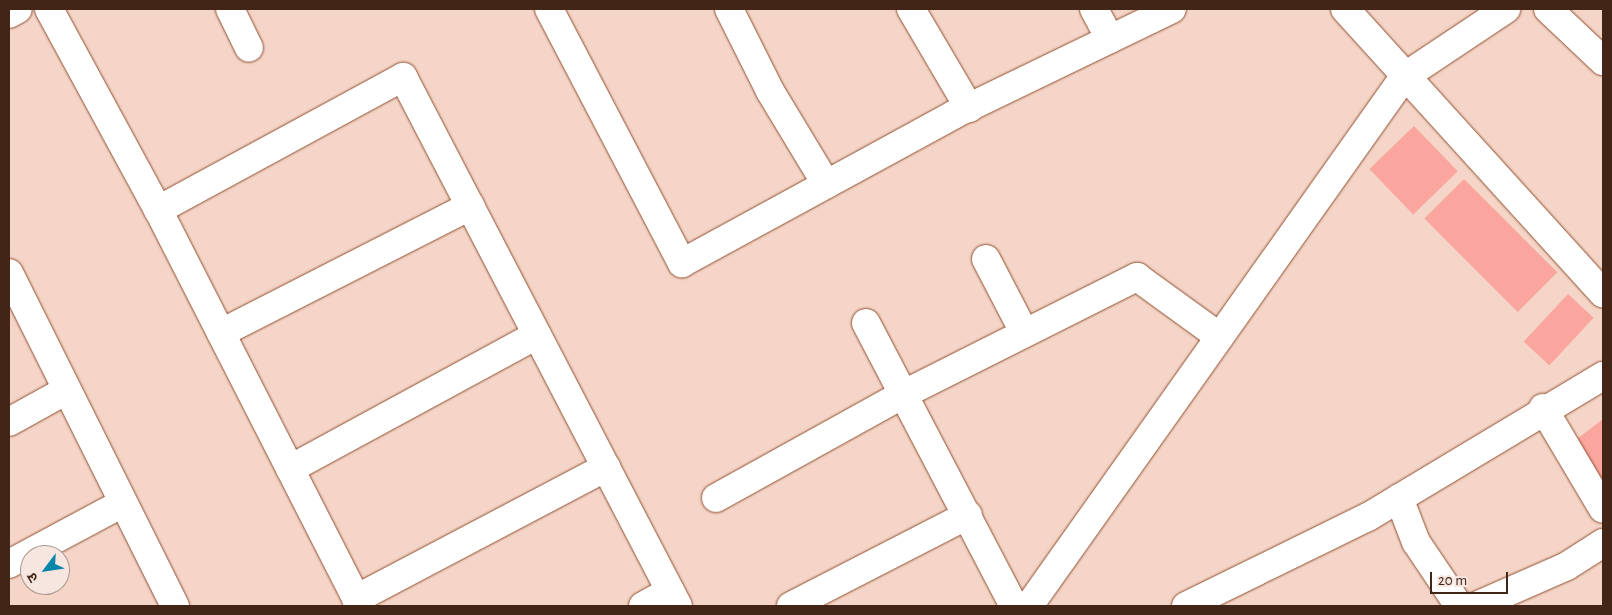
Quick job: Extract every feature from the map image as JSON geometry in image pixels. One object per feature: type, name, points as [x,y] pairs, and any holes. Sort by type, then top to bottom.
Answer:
[{"type":"street","points":[[9,14],[18,9]]},
{"type":"street","points":[[50,9],[158,210],[358,602],[606,467]]},
{"type":"street","points":[[230,9],[249,48]]},
{"type":"street","points":[[549,9],[682,264],[826,184],[969,108],[1172,9]]},
{"type":"street","points":[[729,9],[770,91],[826,184]]},
{"type":"street","points":[[911,9],[969,108]]},
{"type":"street","points":[[1094,9],[1110,39]]},
{"type":"street","points":[[1345,9],[1404,77],[1603,294]]},
{"type":"street","points":[[1029,606],[1404,77],[1506,9]]},
{"type":"street","points":[[1548,9],[1600,50]]},
{"type":"street","points":[[158,210],[403,77],[674,599],[643,606]]},
{"type":"street","points":[[221,333],[470,206]]},
{"type":"street","points":[[986,259],[1024,332]]},
{"type":"street","points":[[9,273],[15,301],[67,390],[175,606]]},
{"type":"street","points":[[716,498],[904,394],[1024,332],[1137,277],[1220,337]]},
{"type":"street","points":[[866,323],[1014,606]]},
{"type":"street","points":[[290,469],[537,334]]},
{"type":"street","points":[[1186,606],[1399,498],[1456,466],[1543,408],[1603,376]]},
{"type":"street","points":[[9,422],[67,390]]},
{"type":"street","points":[[1543,408],[1603,509]]},
{"type":"street","points":[[1399,498],[1416,542],[1459,606]]},
{"type":"street","points":[[9,564],[124,503]]},
{"type":"street","points":[[791,606],[968,515]]},
{"type":"street","points":[[1476,606],[1568,566],[1603,543]]},
{"type":"building","points":[[1414,126],[1458,171],[1413,214],[1369,169]]},
{"type":"building","points":[[1464,179],[1557,272],[1518,312],[1424,219]]},
{"type":"building","points":[[1568,294],[1594,318],[1549,365],[1524,342]]},
{"type":"building","points":[[1603,419],[1603,483],[1573,442]]}]
